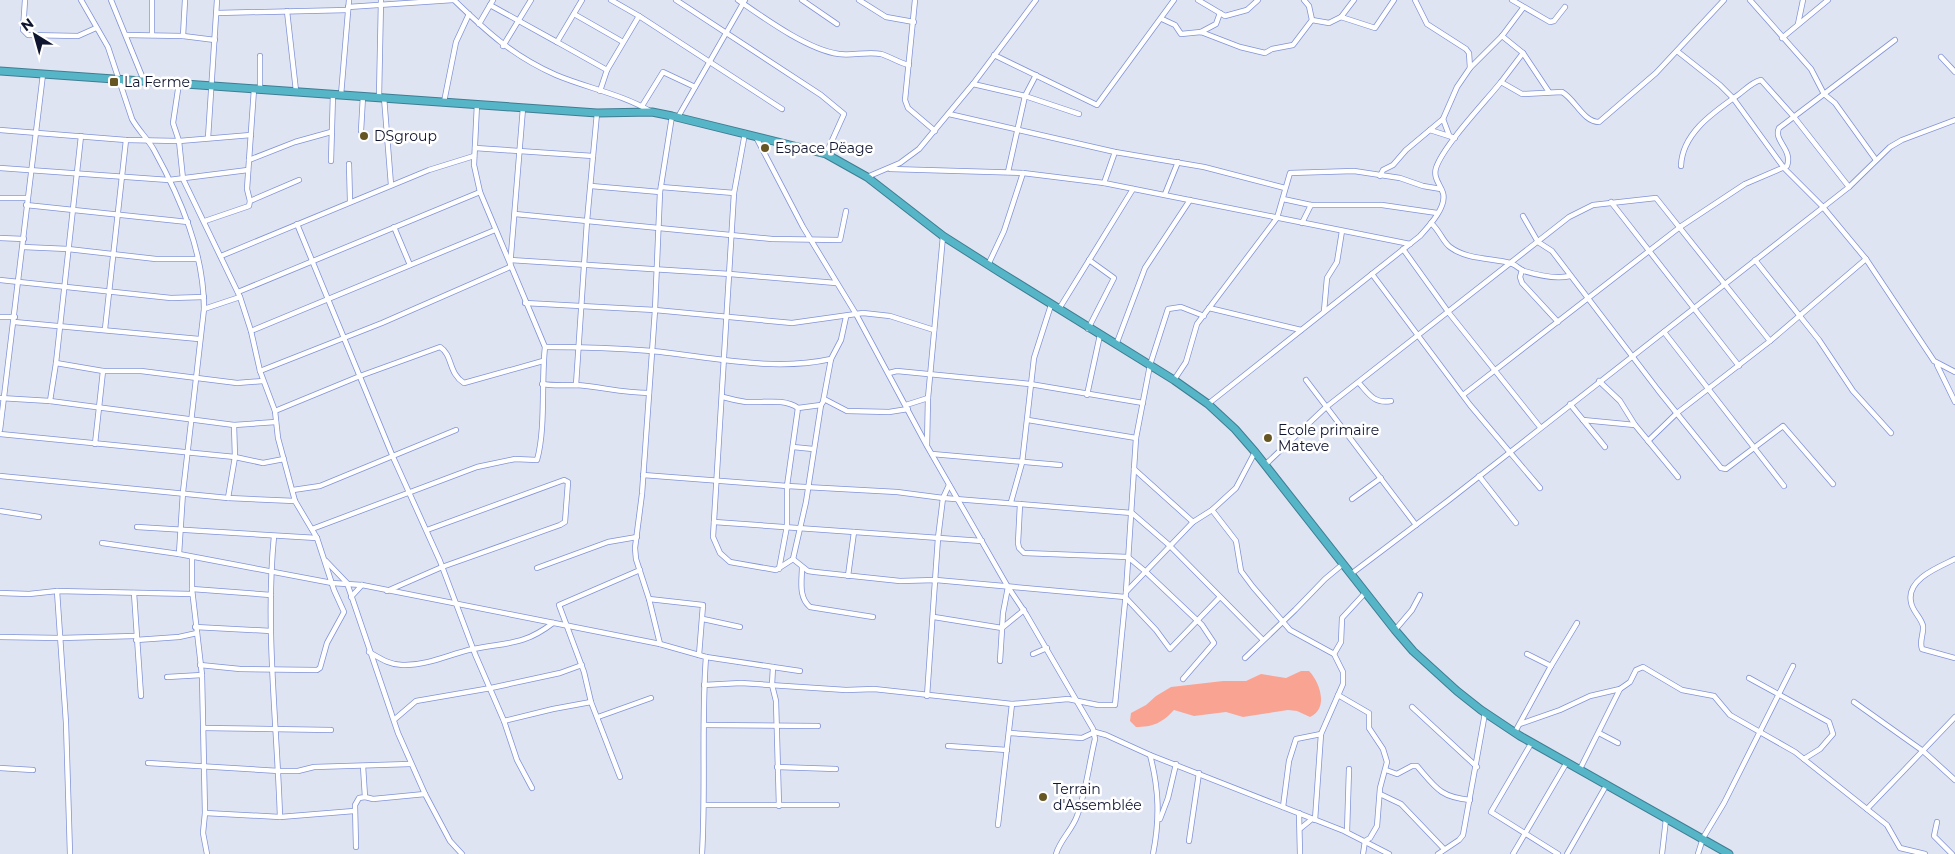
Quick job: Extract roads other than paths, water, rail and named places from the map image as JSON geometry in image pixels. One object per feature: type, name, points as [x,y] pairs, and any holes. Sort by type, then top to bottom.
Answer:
[{"type":"highway","points":[[0,70],[597,113],[652,112],[756,135],[826,154],[867,177],[943,236],[1059,311],[1174,380],[1208,404],[1255,452],[1394,630],[1443,678],[1485,712],[1532,742],[1729,854]]},
{"type":"street","points":[[25,0],[24,30],[28,35],[78,36],[96,28]]},
{"type":"street","points":[[81,0],[108,46],[132,118],[146,140],[153,147],[188,222],[198,259],[204,309],[183,492],[179,554]]},
{"type":"street","points":[[112,0],[144,81]]},
{"type":"street","points":[[152,0],[152,35]]},
{"type":"street","points":[[183,36],[185,0]]},
{"type":"street","points":[[208,138],[213,85],[217,0]]},
{"type":"street","points":[[341,95],[349,0]]},
{"type":"street","points":[[217,12],[348,9],[381,2],[454,0],[503,46],[556,75],[642,106],[652,112]]},
{"type":"street","points":[[479,24],[493,0]]},
{"type":"street","points":[[503,46],[531,0]]},
{"type":"street","points":[[558,42],[582,0]]},
{"type":"street","points":[[611,0],[639,16],[782,109]]},
{"type":"street","points":[[676,0],[821,95],[844,114],[826,154]]},
{"type":"street","points":[[738,0],[744,2],[792,35],[822,49],[841,54],[872,53],[883,55],[909,66]]},
{"type":"street","points":[[802,0],[837,24]]},
{"type":"street","points":[[859,0],[886,17],[914,22]]},
{"type":"street","points":[[916,0],[905,100],[908,108],[935,131]]},
{"type":"street","points":[[867,177],[890,168],[910,157],[935,131],[1036,0]]},
{"type":"street","points":[[994,55],[1097,105],[1174,0]]},
{"type":"street","points":[[1198,0],[1225,16],[1241,13],[1255,5],[1258,0]]},
{"type":"street","points":[[1201,32],[1240,47],[1265,53],[1272,49],[1293,46],[1312,20],[1309,6],[1304,0]]},
{"type":"street","points":[[1309,6],[1313,0]]},
{"type":"street","points":[[1312,20],[1330,22],[1341,17],[1354,0]]},
{"type":"street","points":[[1341,17],[1377,27],[1394,0]]},
{"type":"street","points":[[1415,0],[1427,24],[1466,50],[1470,61],[1470,68]]},
{"type":"street","points":[[1512,0],[1550,22],[1554,21],[1565,7]]},
{"type":"street","points":[[1716,0],[1716,9]]},
{"type":"street","points":[[1501,82],[1522,94],[1562,92],[1589,119],[1599,122],[1640,87],[1677,51],[1724,0]]},
{"type":"street","points":[[1750,0],[1811,70],[1824,94],[1835,103],[1876,160]]},
{"type":"street","points":[[1798,24],[1803,0]]},
{"type":"street","points":[[1782,38],[1828,0]]},
{"type":"street","points":[[381,2],[382,97],[391,185]]},
{"type":"street","points":[[660,644],[650,599],[635,554],[655,310],[655,269],[661,190],[675,116],[695,87],[744,2]]},
{"type":"street","points":[[490,5],[517,22],[558,42],[607,70]]},
{"type":"street","points":[[1380,176],[1383,170],[1393,165],[1406,150],[1443,119],[1458,86],[1470,68],[1502,36],[1523,8]]},
{"type":"street","points":[[287,11],[296,91]]},
{"type":"street","points":[[1162,18],[1175,25],[1181,34],[1201,32],[1216,24],[1220,13]]},
{"type":"street","points":[[444,102],[456,42],[469,14]]},
{"type":"street","points":[[574,14],[623,42]]},
{"type":"street","points":[[600,91],[607,70],[639,16]]},
{"type":"street","points":[[126,36],[183,36],[215,40]]},
{"type":"street","points":[[1502,36],[1523,53],[1549,92]]},
{"type":"street","points":[[1463,394],[1680,227],[1746,184],[1784,168],[1789,160],[1788,153],[1777,132],[1779,128],[1895,40]]},
{"type":"street","points":[[1677,51],[1720,85],[1733,98],[1784,168],[1822,206],[1866,259],[1937,365],[1955,402]]},
{"type":"street","points":[[1208,404],[1410,244],[1431,224],[1443,198],[1436,177],[1436,168],[1455,138],[1523,53]]},
{"type":"street","points":[[205,221],[249,206],[248,170],[260,56]]},
{"type":"street","points":[[1941,58],[1955,72]]},
{"type":"street","points":[[642,106],[664,72],[695,87]]},
{"type":"street","points":[[43,74],[34,131],[14,319],[2,397],[0,432],[95,444],[234,457],[263,463],[284,459]]},
{"type":"street","points":[[1008,172],[1025,96],[1036,75]]},
{"type":"street","points":[[1681,166],[1683,151],[1708,116],[1761,80],[1794,117],[1849,187]]},
{"type":"street","points":[[179,83],[173,123],[179,141],[183,179],[239,294],[251,331],[263,381],[275,411],[284,459],[295,501],[317,538],[344,612],[327,643],[320,668],[317,670],[240,669],[200,665]]},
{"type":"street","points":[[973,84],[1025,96],[1079,114]]},
{"type":"street","points":[[331,161],[330,132],[333,94]]},
{"type":"street","points":[[361,131],[363,96]]},
{"type":"street","points":[[312,529],[477,467],[515,459],[537,460],[542,426],[542,384],[545,347],[510,268],[480,192],[474,171],[477,104]]},
{"type":"street","points":[[510,268],[523,108]]},
{"type":"street","points":[[576,385],[587,221],[597,113]]},
{"type":"street","points":[[949,114],[1115,152],[1178,162],[1285,188]]},
{"type":"street","points":[[1443,119],[1449,135]]},
{"type":"street","points":[[1351,574],[1664,332],[1822,206],[1849,187],[1876,160],[1902,140],[1953,121],[1955,126]]},
{"type":"street","points":[[0,130],[34,131],[126,140],[179,141],[251,135]]},
{"type":"street","points":[[1430,130],[1455,138]]},
{"type":"street","points":[[249,160],[295,142],[330,132]]},
{"type":"street","points":[[745,133],[734,193],[718,481],[713,537],[715,546],[730,562],[755,568],[779,569],[793,559],[801,527],[821,405],[824,399],[832,359],[841,340],[846,317]]},
{"type":"street","points":[[756,135],[811,239],[856,314],[949,485],[1095,732],[1077,816],[1068,834],[1059,845],[1056,854]]},
{"type":"street","points":[[50,401],[56,363],[81,136]]},
{"type":"street","points":[[105,329],[120,216],[126,140]]},
{"type":"street","points":[[475,148],[593,156]]},
{"type":"street","points":[[1104,183],[1115,152]]},
{"type":"street","points":[[221,256],[350,201],[457,159],[474,156]]},
{"type":"street","points":[[1165,194],[1178,162]]},
{"type":"street","points":[[349,164],[350,201]]},
{"type":"street","points":[[0,168],[169,180],[248,170]]},
{"type":"street","points":[[890,168],[1023,173],[1104,183],[1410,244]]},
{"type":"street","points":[[1174,380],[1186,362],[1195,328],[1277,218],[1288,175],[1293,172],[1318,174],[1354,171],[1400,178],[1423,186],[1441,189]]},
{"type":"street","points":[[988,265],[1004,230],[1023,173]]},
{"type":"street","points":[[250,201],[299,180]]},
{"type":"street","points":[[591,186],[734,193]]},
{"type":"street","points":[[1059,311],[1133,189]]},
{"type":"street","points":[[204,309],[313,260],[480,192]]},
{"type":"street","points":[[1265,465],[1325,408],[1419,337],[1510,263],[1578,212],[1593,205],[1654,197],[1770,341]]},
{"type":"street","points":[[0,198],[27,198]]},
{"type":"street","points":[[1283,198],[1312,205],[1382,205],[1437,213]]},
{"type":"street","points":[[1116,345],[1145,268],[1190,200]]},
{"type":"street","points":[[1611,202],[1739,366]]},
{"type":"street","points":[[26,205],[188,222]]},
{"type":"street","points":[[1302,223],[1312,205]]},
{"type":"street","points":[[515,214],[772,239],[840,240],[846,211]]},
{"type":"street","points":[[1523,216],[1538,242],[1548,247],[1721,468],[1729,468],[1780,427],[1786,426],[1833,484]]},
{"type":"street","points":[[297,224],[393,457],[427,530],[473,649],[504,721],[517,760],[532,788]]},
{"type":"street","points":[[1431,224],[1442,233],[1447,244],[1454,250],[1491,261],[1510,263],[1522,270],[1561,277],[1570,276]]},
{"type":"street","points":[[394,227],[410,265]]},
{"type":"street","points":[[251,331],[495,230]]},
{"type":"street","points":[[1324,311],[1327,278],[1337,262],[1342,231]]},
{"type":"street","points":[[927,446],[928,398],[932,374],[934,330],[943,236]]},
{"type":"street","points":[[0,238],[24,239]]},
{"type":"street","points":[[23,247],[68,248],[156,259],[198,259]]},
{"type":"street","points":[[1403,249],[1449,313],[1540,428]]},
{"type":"street","points":[[1648,441],[1678,413],[1770,341],[1866,259]]},
{"type":"street","points":[[510,260],[730,274],[836,283]]},
{"type":"street","points":[[1088,328],[1114,278],[1089,260]]},
{"type":"street","points":[[1755,260],[1800,316],[1853,391],[1891,433]]},
{"type":"street","points":[[260,371],[510,268]]},
{"type":"street","points":[[1522,270],[1520,277],[1522,283],[1558,322]]},
{"type":"street","points":[[1372,274],[1463,394],[1540,488]]},
{"type":"street","points":[[0,280],[64,285],[171,298],[204,297]]},
{"type":"street","points":[[525,303],[655,310],[792,323],[874,313],[934,330]]},
{"type":"street","points":[[1010,502],[1022,463],[1034,358],[1051,305]]},
{"type":"street","points":[[704,685],[741,683],[846,690],[874,689],[1012,704],[1060,699],[1098,705],[1115,705],[1132,513],[1136,438],[1150,365],[1168,309],[1181,307],[1204,316]]},
{"type":"street","points":[[1209,308],[1301,330]]},
{"type":"street","points":[[0,317],[60,326],[105,329],[199,340]]},
{"type":"street","points":[[1664,332],[1784,486]]},
{"type":"street","points":[[1087,395],[1100,336]]},
{"type":"street","points":[[275,411],[360,376],[440,347],[447,354],[452,372],[464,383],[543,362]]},
{"type":"street","points":[[545,347],[652,351],[725,360],[806,365],[832,359]]},
{"type":"street","points":[[56,363],[102,371],[141,372],[237,383],[263,381]]},
{"type":"street","points":[[1937,365],[1955,372]]},
{"type":"street","points":[[95,444],[102,371]]},
{"type":"street","points":[[889,373],[897,371],[1030,384],[1143,403]]},
{"type":"street","points":[[1306,380],[1325,408],[1416,524]]},
{"type":"street","points":[[1599,381],[1620,401],[1635,425],[1678,477]]},
{"type":"street","points":[[1359,383],[1372,398],[1383,402],[1391,401]]},
{"type":"street","points":[[542,384],[560,387],[576,385],[627,393],[649,393]]},
{"type":"street","points":[[2,397],[191,418],[234,425],[276,422]]},
{"type":"street","points":[[723,398],[745,402],[777,402],[790,404],[798,408],[821,405]]},
{"type":"street","points":[[824,399],[847,411],[889,412],[928,398]]},
{"type":"street","points":[[1570,404],[1605,447]]},
{"type":"street","points":[[779,569],[787,526],[787,486],[798,408]]},
{"type":"street","points":[[1028,420],[1136,438]]},
{"type":"street","points":[[1583,420],[1635,425]]},
{"type":"street","points":[[228,498],[234,457],[234,425]]},
{"type":"street","points":[[293,490],[320,486],[456,430]]},
{"type":"street","points":[[793,446],[813,449]]},
{"type":"street","points":[[1125,594],[1169,545],[1193,522],[1212,510],[1236,488],[1255,452]]},
{"type":"street","points":[[932,454],[1060,465]]},
{"type":"street","points":[[1134,468],[1193,522]]},
{"type":"street","points":[[642,475],[897,492],[943,498],[1132,513],[1169,545],[1219,598],[1263,640]]},
{"type":"street","points":[[0,476],[183,492],[228,498],[295,501]]},
{"type":"street","points":[[1479,476],[1516,523]]},
{"type":"street","points":[[1352,499],[1381,478]]},
{"type":"street","points":[[387,591],[442,567],[565,522],[568,482],[564,480],[427,530]]},
{"type":"street","points":[[927,696],[938,538],[943,498],[949,485]]},
{"type":"street","points":[[1020,504],[1018,543],[1019,548],[1024,552],[1128,557],[1196,620],[1214,644],[1183,679]]},
{"type":"street","points":[[1212,510],[1232,534],[1238,545],[1242,573],[1290,630],[1334,654],[1344,678],[1321,734],[1314,820]]},
{"type":"street","points":[[0,511],[39,517]]},
{"type":"street","points":[[714,522],[982,541]]},
{"type":"street","points":[[137,527],[317,538]]},
{"type":"street","points":[[848,576],[854,532]]},
{"type":"street","points":[[274,536],[270,572],[271,632],[280,817]]},
{"type":"street","points":[[537,568],[603,543],[637,537]]},
{"type":"street","points":[[102,543],[179,554],[332,583],[362,585],[660,644],[706,657],[800,671]]},
{"type":"street","points":[[192,557],[192,591],[202,676],[205,814],[203,833],[207,854]]},
{"type":"street","points":[[793,559],[797,560],[802,567],[815,572],[848,576],[900,581],[936,580],[1008,587],[1125,594],[1170,649],[1219,598]]},
{"type":"street","points":[[1955,559],[1924,575],[1914,586],[1910,596],[1913,609],[1923,626],[1922,649],[1955,658]]},
{"type":"street","points":[[325,560],[347,583],[369,652],[410,764],[455,848],[456,854]]},
{"type":"street","points":[[1245,658],[1325,578],[1343,564]]},
{"type":"street","points":[[802,567],[802,596],[804,602],[810,606],[873,616]]},
{"type":"street","points":[[620,777],[592,702],[582,665],[559,607],[561,603],[640,570]]},
{"type":"street","points":[[340,602],[351,598],[362,585]]},
{"type":"street","points":[[1000,661],[1002,628],[1008,587]]},
{"type":"street","points":[[58,591],[66,723],[70,854]]},
{"type":"street","points":[[0,593],[192,591],[271,595]]},
{"type":"street","points":[[134,593],[135,638],[141,696]]},
{"type":"street","points":[[1334,654],[1341,642],[1342,618],[1366,593]]},
{"type":"street","points":[[1394,630],[1412,610],[1420,595]]},
{"type":"street","points":[[650,599],[701,603],[704,608],[699,655]]},
{"type":"street","points":[[934,617],[1002,628],[1024,610]]},
{"type":"street","points":[[703,619],[740,627]]},
{"type":"street","points":[[369,652],[387,662],[404,666],[436,660],[473,649],[514,644],[540,633],[553,623]]},
{"type":"street","points":[[1515,732],[1577,623]]},
{"type":"street","points":[[196,627],[271,632]]},
{"type":"street","points":[[0,637],[135,638],[180,637],[197,633]]},
{"type":"street","points":[[1033,654],[1047,648]]},
{"type":"street","points":[[1527,654],[1551,666]]},
{"type":"street","points":[[702,854],[705,805],[704,685],[706,657]]},
{"type":"street","points":[[395,719],[416,701],[491,688],[560,673],[582,665]]},
{"type":"street","points":[[1698,854],[1703,838],[1724,803],[1793,666]]},
{"type":"street","points":[[773,667],[772,685],[776,701],[779,806]]},
{"type":"street","points":[[1580,769],[1620,690],[1630,682],[1636,670],[1643,667],[1682,690],[1714,696],[1730,715],[1804,759],[1887,825],[1900,848],[1925,854]]},
{"type":"street","points":[[167,677],[202,676]]},
{"type":"street","points":[[1748,678],[1828,722],[1833,730],[1833,734],[1826,743],[1804,759]]},
{"type":"street","points":[[1520,724],[1560,710],[1590,696],[1620,690]]},
{"type":"street","points":[[1338,695],[1369,713],[1368,728],[1387,755],[1386,770],[1380,794],[1378,826],[1370,838],[1365,841],[1363,854]]},
{"type":"street","points":[[598,718],[651,698]]},
{"type":"street","points":[[504,721],[592,702]]},
{"type":"street","points":[[1854,702],[1923,751],[1955,780]]},
{"type":"street","points":[[998,826],[1012,704]]},
{"type":"street","points":[[1412,707],[1477,767]]},
{"type":"street","points":[[1438,854],[1462,838],[1477,767],[1485,712]]},
{"type":"street","points":[[1867,809],[1955,717]]},
{"type":"street","points":[[704,725],[818,726]]},
{"type":"street","points":[[204,728],[276,727],[331,730]]},
{"type":"street","points":[[1009,733],[1082,738],[1095,732],[1106,735],[1150,755],[1347,832],[1389,854]]},
{"type":"street","points":[[1599,733],[1618,743]]},
{"type":"street","points":[[1283,807],[1289,761],[1296,739],[1321,734]]},
{"type":"street","points":[[1532,742],[1491,812],[1558,854]]},
{"type":"street","points":[[948,746],[1007,750]]},
{"type":"street","points":[[1150,755],[1159,804],[1159,821],[1153,854]]},
{"type":"street","points":[[1513,854],[1567,762]]},
{"type":"street","points":[[148,763],[279,772],[298,771],[314,766],[410,764]]},
{"type":"street","points":[[1159,821],[1166,806],[1176,764]]},
{"type":"street","points":[[363,766],[365,797]]},
{"type":"street","points":[[1386,770],[1397,774],[1412,766],[1417,766],[1443,794],[1449,797],[1470,800]]},
{"type":"street","points":[[777,767],[836,769]]},
{"type":"street","points":[[0,768],[33,770]]},
{"type":"street","points":[[1347,832],[1349,769]]},
{"type":"street","points":[[1189,842],[1198,773]]},
{"type":"street","points":[[1567,854],[1607,784]]},
{"type":"street","points":[[356,847],[354,811],[357,799],[425,794]]},
{"type":"street","points":[[1380,794],[1401,804],[1444,850]]},
{"type":"street","points":[[1159,804],[1166,806]]},
{"type":"street","points":[[705,805],[837,805]]},
{"type":"street","points":[[205,814],[280,817],[354,811]]},
{"type":"street","points":[[1299,813],[1301,828],[1300,854]]},
{"type":"street","points":[[1662,854],[1666,817]]},
{"type":"street","points":[[1301,828],[1314,820]]},
{"type":"street","points":[[1937,822],[1934,836],[1952,854]]},
{"type":"street","points":[[455,848],[462,854]]},
{"type":"place","name":"La Ferme","points":[[114,82]]},
{"type":"place","name":"DSgroup","points":[[364,136]]},
{"type":"place","name":"Espace Pëage","points":[[765,148]]},
{"type":"place","name":"Ecole primaire Mateve","points":[[1268,438]]},
{"type":"place","name":"Terrain d'Assemblée","points":[[1043,797]]}]
